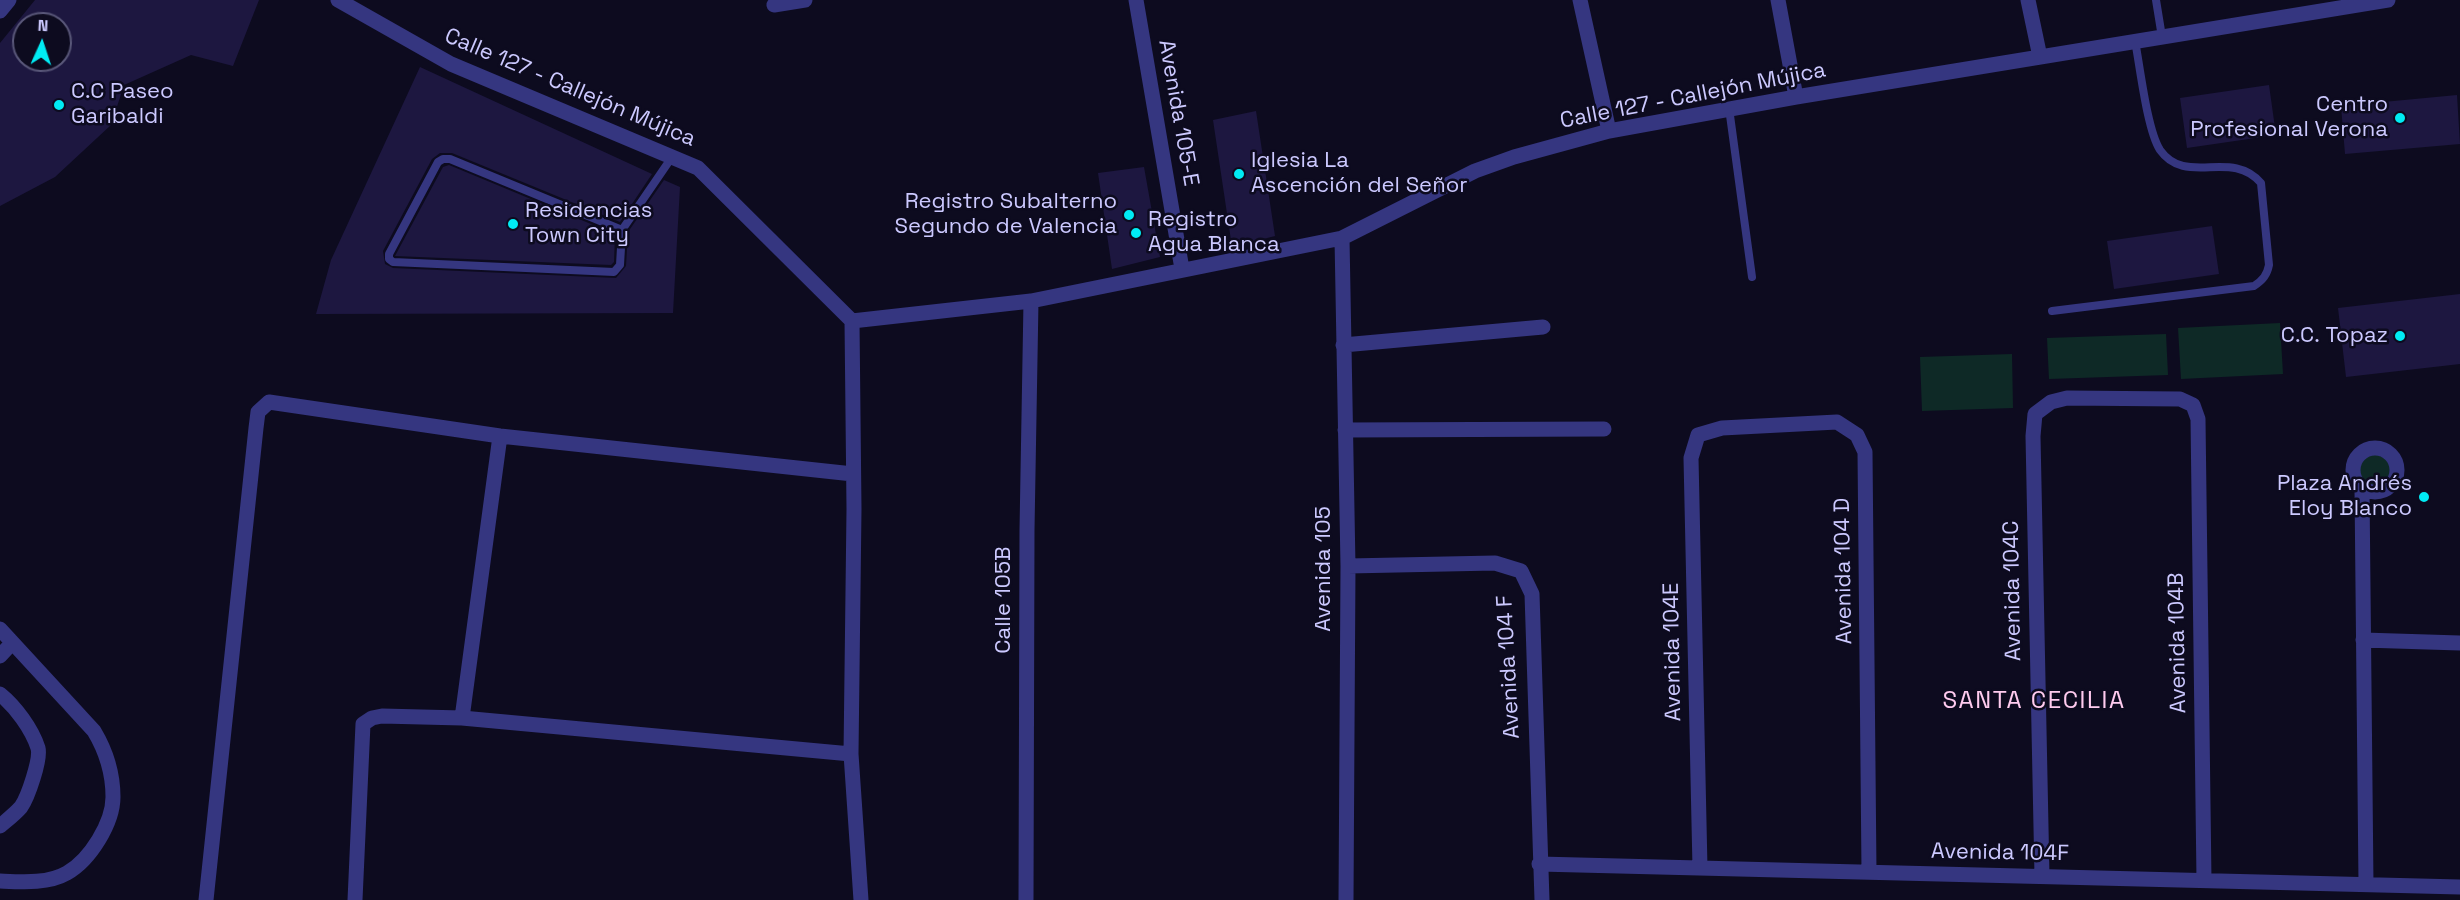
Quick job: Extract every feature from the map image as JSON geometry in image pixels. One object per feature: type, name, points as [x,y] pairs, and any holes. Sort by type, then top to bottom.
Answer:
[{"type":"street","points":[[0,11],[9,0]]},
{"type":"street","name":"Calle 127 - Callejón Mújica","points":[[338,0],[366,18],[451,64],[698,168],[852,321],[1031,301],[1342,238],[1475,171],[1514,157],[1609,131],[1730,108],[2388,0]]},
{"type":"street","points":[[774,5],[805,0]]},
{"type":"street","name":"Avenida 105-E","points":[[1136,0],[1182,269]]},
{"type":"street","points":[[1580,0],[1609,131]]},
{"type":"street","points":[[1778,0],[1796,97]]},
{"type":"street","points":[[2028,0],[2040,57]]},
{"type":"street","name":"Avenida 105","points":[[1342,238],[1348,566],[1346,900]]},
{"type":"street","name":"Calle 105B","points":[[1026,900],[1027,530],[1031,301]]},
{"type":"street","points":[[852,321],[851,754],[861,900]]},
{"type":"street","points":[[1343,345],[1543,327]]},
{"type":"street","name":"Avenida 104B","points":[[2035,414],[2051,402],[2067,398],[2180,399],[2193,405],[2198,419],[2204,880]]},
{"type":"street","points":[[206,900],[258,412],[269,402],[500,436],[853,474]]},
{"type":"street","name":"Avenida 104C","points":[[2035,414],[2033,448],[2042,876]]},
{"type":"street","name":"Avenida 104 D","points":[[1698,435],[1722,428],[1837,422],[1857,435],[1865,452],[1869,872]]},
{"type":"street","points":[[1345,430],[1604,429]]},
{"type":"street","name":"Avenida 104E","points":[[1698,435],[1691,458],[1700,868]]},
{"type":"street","points":[[462,718],[500,436]]},
{"type":"street","points":[[2362,489],[2366,884]]},
{"type":"street","name":"Avenida 104 F","points":[[1348,566],[1495,563],[1521,571],[1532,594],[1539,864],[1542,900]]},
{"type":"street","points":[[0,629],[94,731],[105,750],[113,799],[106,824],[95,847],[67,874],[44,881],[0,881]]},
{"type":"street","points":[[2363,640],[2460,643]]},
{"type":"street","points":[[0,656],[12,643]]},
{"type":"street","points":[[0,694],[8,700],[26,725],[38,750],[34,776],[22,805],[0,826]]},
{"type":"street","points":[[355,900],[363,724],[372,718],[382,716],[462,718],[851,754]]},
{"type":"street","name":"Avenida 104F","points":[[1539,864],[2460,887]]},
{"type":"lane","points":[[2156,0],[2162,37]]},
{"type":"lane","points":[[2052,311],[2254,286],[2263,280],[2267,273],[2269,265],[2267,233],[2261,183],[2253,173],[2242,168],[2190,168],[2172,162],[2160,149],[2152,130],[2134,41]]},
{"type":"lane","points":[[1730,108],[1752,277]]},
{"type":"lane","points":[[622,230],[450,159],[443,159],[438,162],[389,254],[389,259],[393,262],[614,272],[620,265],[622,230],[672,157]]},
{"type":"green space","points":[[2280,323],[2283,374],[2181,379],[2178,328]]},
{"type":"green space","points":[[2166,334],[2168,375],[2049,379],[2047,338]]},
{"type":"green space","points":[[2012,354],[2013,408],[1922,411],[1920,357]]},
{"type":"green space","points":[[2376,454],[2386,459],[2391,468],[2389,478],[2379,492],[2364,482],[2358,471],[2363,460]]},
{"type":"building","name":"C.C Paseo Garibaldi","points":[[35,0],[259,0],[233,66],[191,55],[124,85],[111,125],[55,177],[0,206],[0,43],[12,28],[12,72],[72,72],[72,12],[25,12]]},
{"type":"building","name":"Residencias Town City","points":[[420,67],[652,174],[620,222],[452,153],[440,153],[432,159],[383,251],[385,264],[393,268],[616,278],[626,266],[628,232],[664,180],[680,187],[673,313],[316,314],[331,260]]},
{"type":"building","points":[[2269,85],[2276,135],[2187,148],[2180,98]]},
{"type":"building","name":"Centro Profesional Verona","points":[[2457,95],[2460,144],[2345,154],[2341,106]]},
{"type":"building","points":[[1256,111],[1275,236],[1232,247],[1213,120]]},
{"type":"building","points":[[449,165],[615,234],[614,262],[611,265],[395,256],[443,167]]},
{"type":"building","name":"Registro Subalterno Segundo de Valencia","points":[[1144,167],[1160,257],[1112,269],[1098,173]]},
{"type":"building","points":[[2212,226],[2219,274],[2114,289],[2107,241]]},
{"type":"building","name":"C.C. Topaz","points":[[2460,294],[2460,364],[2346,377],[2338,308]]},
{"type":"place","name":"C.C Paseo Garibaldi","points":[[59,105]]},
{"type":"place","name":"Centro Profesional Verona","points":[[2400,118]]},
{"type":"place","name":"Iglesia La Ascención del Señor","points":[[1239,174]]},
{"type":"place","name":"Registro Subalterno Segundo de Valencia","points":[[1129,215]]},
{"type":"place","name":"Residencias Town City","points":[[513,224]]},
{"type":"place","name":"Registro Agua Blanca","points":[[1136,233]]},
{"type":"place","name":"C.C. Topaz","points":[[2400,336]]},
{"type":"place","name":"Plaza Andrés Eloy Blanco","points":[[2424,497]]},
{"type":"district","name":"SANTA CECILIA","points":[[2034,701]]}]
